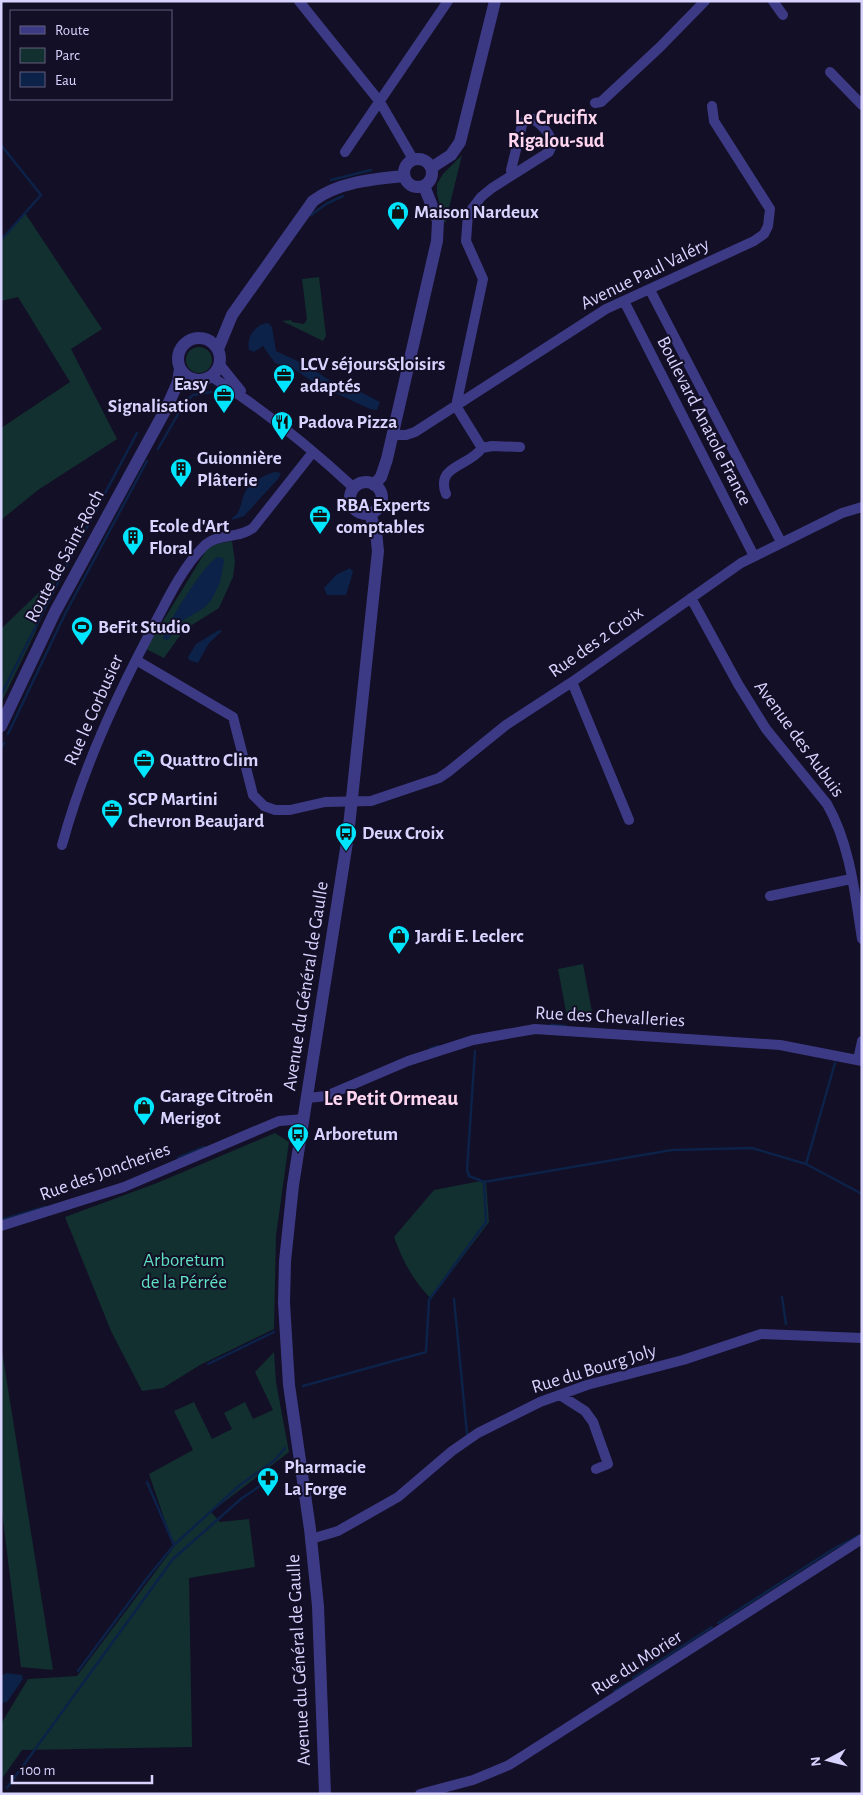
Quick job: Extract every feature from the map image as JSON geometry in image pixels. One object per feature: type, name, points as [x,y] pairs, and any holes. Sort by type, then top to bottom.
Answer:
[{"type":"street","points":[[299,1],[380,102],[413,159]]},
{"type":"street","points":[[345,152],[448,1]]},
{"type":"street","points":[[431,168],[451,155],[460,142],[496,1]]},
{"type":"street","points":[[595,103],[601,102],[660,47],[705,1]]},
{"type":"street","points":[[773,1],[783,15]]},
{"type":"street","points":[[830,72],[862,106]]},
{"type":"street","name":"Avenue Paul Valéry","points":[[393,435],[410,434],[598,314],[754,241],[764,234],[768,226],[770,209],[714,121],[712,106]]},
{"type":"street","points":[[482,448],[456,406],[483,279],[466,241],[468,214],[480,197],[550,152],[552,148],[551,138],[533,119],[525,121],[522,125],[511,170],[512,175]]},
{"type":"street","points":[[413,159],[426,161],[431,168],[430,180],[424,186],[412,186],[404,176],[404,168],[413,159]]},
{"type":"street","points":[[248,400],[220,364],[218,349],[232,315],[305,210],[317,198],[355,183],[404,176]]},
{"type":"street","points":[[374,485],[381,477],[393,435],[438,232],[434,207],[424,186]]},
{"type":"street","name":"Boulevard Anatole France","points":[[650,290],[781,542]]},
{"type":"street","name":"Boulevard Anatole France","points":[[624,301],[754,556]]},
{"type":"street","points":[[200,338],[232,315]]},
{"type":"street","points":[[218,349],[210,341],[200,338],[192,339],[181,348],[178,355],[180,370],[194,380],[200,381],[212,376],[220,364]]},
{"type":"street","name":"Route de Saint-Roch","points":[[1,726],[55,612],[167,407],[178,382],[180,370]]},
{"type":"street","points":[[212,376],[248,400],[314,452],[354,488]]},
{"type":"street","name":"Route de Saint-Roch","points":[[167,407],[194,380]]},
{"type":"street","points":[[446,494],[442,483],[445,476],[482,448],[492,446],[520,447]]},
{"type":"street","name":"Rue le Corbusier","points":[[62,845],[82,781],[105,724],[167,601],[198,553],[213,540],[243,533],[252,528],[314,452]]},
{"type":"street","points":[[366,483],[374,485],[381,493],[381,503],[370,514],[361,514],[351,505],[350,496],[354,488],[366,483]]},
{"type":"street","name":"Rue des 2 Croix","points":[[136,660],[233,717],[253,795],[264,806],[283,811],[325,802],[371,801],[439,778],[458,766],[506,725],[572,682],[754,556],[842,513],[862,507]]},
{"type":"street","name":"Avenue du Général de Gaulle","points":[[325,1794],[318,1606],[311,1539],[289,1384],[284,1303],[288,1221],[352,802],[378,551],[376,532],[370,514]]},
{"type":"street","name":"Avenue des Aubuis","points":[[691,598],[738,684],[766,729],[831,811],[841,834],[862,939]]},
{"type":"street","points":[[572,682],[629,820]]},
{"type":"street","points":[[770,896],[851,879]]},
{"type":"street","name":"Rue des Chevalleries","points":[[308,1098],[326,1096],[408,1061],[472,1040],[535,1029],[780,1045],[860,1060]]},
{"type":"street","points":[[860,1060],[862,1041]]},
{"type":"street","name":"Rue des Joncheries","points":[[1,1226],[124,1187],[279,1121],[304,1119]]},
{"type":"street","name":"Rue du Bourg Joly","points":[[311,1539],[338,1531],[398,1497],[452,1451],[478,1432],[540,1402],[587,1385],[683,1360],[761,1334],[862,1338]]},
{"type":"street","points":[[560,1395],[585,1411],[593,1422],[608,1464],[596,1469]]},
{"type":"street","name":"Rue du Morier","points":[[420,1794],[473,1780],[509,1765],[862,1540]]},
{"type":"green space","points":[[462,155],[445,224],[437,194],[437,184],[443,174]]},
{"type":"green space","points":[[25,213],[102,329],[71,349],[117,439],[38,490],[1,520],[1,428],[70,382],[18,297],[1,301],[1,241]]},
{"type":"green space","points":[[319,277],[326,336],[323,341],[282,321],[291,320],[292,322],[304,324],[307,319],[302,279]]},
{"type":"green space","points":[[199,347],[208,351],[212,360],[208,369],[199,373],[190,369],[186,360],[190,351]]},
{"type":"green space","points":[[232,541],[235,562],[233,577],[219,608],[184,630],[164,658],[146,649],[207,549],[216,544]]},
{"type":"green space","points":[[58,574],[35,633],[1,703],[1,629]]},
{"type":"green space","points":[[583,964],[592,1012],[567,1017],[558,969]]},
{"type":"green space","name":"Arboretum de la Pérrée","points":[[275,1133],[289,1142],[276,1236],[274,1329],[200,1365],[163,1388],[142,1391],[111,1331],[65,1217],[157,1183]]},
{"type":"green space","points":[[486,1180],[489,1222],[431,1299],[409,1270],[394,1237],[434,1190]]},
{"type":"green space","points":[[1,1345],[53,1670],[21,1667],[1,1503]]},
{"type":"green space","points":[[274,1352],[276,1382],[289,1452],[211,1512],[220,1522],[249,1519],[255,1567],[189,1578],[192,1747],[22,1750],[1,1780],[1,1724],[28,1679],[77,1676],[174,1547],[149,1474],[193,1450],[174,1411],[194,1402],[212,1439],[232,1429],[224,1413],[245,1402],[253,1419],[273,1410],[255,1372]]},
{"type":"water","points":[[268,323],[272,327],[276,351],[308,366],[329,380],[345,384],[380,402],[377,410],[370,409],[318,385],[295,370],[275,363],[263,346],[254,352],[249,350],[250,336],[259,326]]},
{"type":"water","points":[[275,472],[281,473],[278,479],[244,516],[232,520],[240,508],[247,489],[260,478]]},
{"type":"water","points":[[217,557],[223,558],[224,561],[220,583],[212,599],[204,608],[180,622],[168,640],[163,639],[186,595]]},
{"type":"water","points":[[350,568],[353,572],[346,595],[327,595],[324,588],[336,575]]},
{"type":"water","points":[[219,630],[222,631],[209,643],[198,663],[189,660],[188,657],[196,644]]},
{"type":"water","points":[[6,1673],[22,1675],[23,1679],[7,1702],[1,1703],[1,1676]]},
{"type":"waterway","points":[[1,145],[41,195],[1,240]]},
{"type":"waterway","points":[[331,180],[371,170]]},
{"type":"waterway","points":[[311,215],[326,204],[343,196]]},
{"type":"waterway","points":[[158,449],[185,402],[193,395],[211,392]]},
{"type":"waterway","points":[[1,695],[137,433]]},
{"type":"waterway","points":[[8,734],[65,614],[147,461]]},
{"type":"waterway","points":[[1,748],[4,743]]},
{"type":"waterway","points":[[551,1025],[566,1026]]},
{"type":"waterway","points":[[430,1049],[438,1046]]},
{"type":"waterway","points":[[475,1051],[467,1170],[469,1176],[484,1182]]},
{"type":"waterway","points":[[806,1164],[835,1063]]},
{"type":"waterway","points":[[178,1158],[204,1147]]},
{"type":"waterway","points":[[303,1386],[426,1352],[429,1300],[486,1222],[484,1182],[672,1150],[752,1148],[806,1164],[862,1194]]},
{"type":"waterway","points":[[1,1220],[45,1207]]},
{"type":"waterway","points":[[782,1297],[786,1324]]},
{"type":"waterway","points":[[454,1299],[467,1434]]},
{"type":"waterway","points":[[208,1364],[274,1332]]},
{"type":"waterway","points":[[78,1671],[174,1545],[240,1485],[275,1460],[285,1448]]},
{"type":"waterway","points":[[7,1788],[173,1559],[242,1498],[278,1474]]},
{"type":"waterway","points":[[147,1482],[174,1545]]},
{"type":"waterway","points":[[718,1623],[835,1548],[862,1534]]},
{"type":"waterway","points":[[633,1678],[712,1627]]},
{"type":"waterway","points":[[614,1691],[629,1682]]},
{"type":"place","name":"Maison Nardeux","points":[[398,231]]},
{"type":"place","name":"LCV séjours&loisirs adaptés","points":[[284,394]]},
{"type":"place","name":"Easy Signalisation","points":[[224,414]]},
{"type":"place","name":"Padova Pizza","points":[[282,441]]},
{"type":"place","name":"Guionnière Plâterie","points":[[181,488]]},
{"type":"place","name":"RBA Experts comptables","points":[[320,535]]},
{"type":"place","name":"Ecole d'Art Floral","points":[[133,556]]},
{"type":"place","name":"BeFit Studio","points":[[82,646]]},
{"type":"place","name":"Quattro Clim","points":[[144,779]]},
{"type":"place","name":"SCP Martini Chevron Beaujard","points":[[112,829]]},
{"type":"place","name":"Deux Croix","points":[[346,852]]},
{"type":"place","name":"Jardi E. Leclerc","points":[[399,955]]},
{"type":"place","name":"Garage Citroën Merigot","points":[[144,1126]]},
{"type":"place","name":"Arboretum","points":[[298,1153]]},
{"type":"place","name":"Pharmacie La Forge","points":[[268,1497]]},
{"type":"district","name":"Le Crucifix Rigalou-sud","points":[[556,130]]},
{"type":"district","name":"Le Petit Ormeau","points":[[391,1098]]}]
